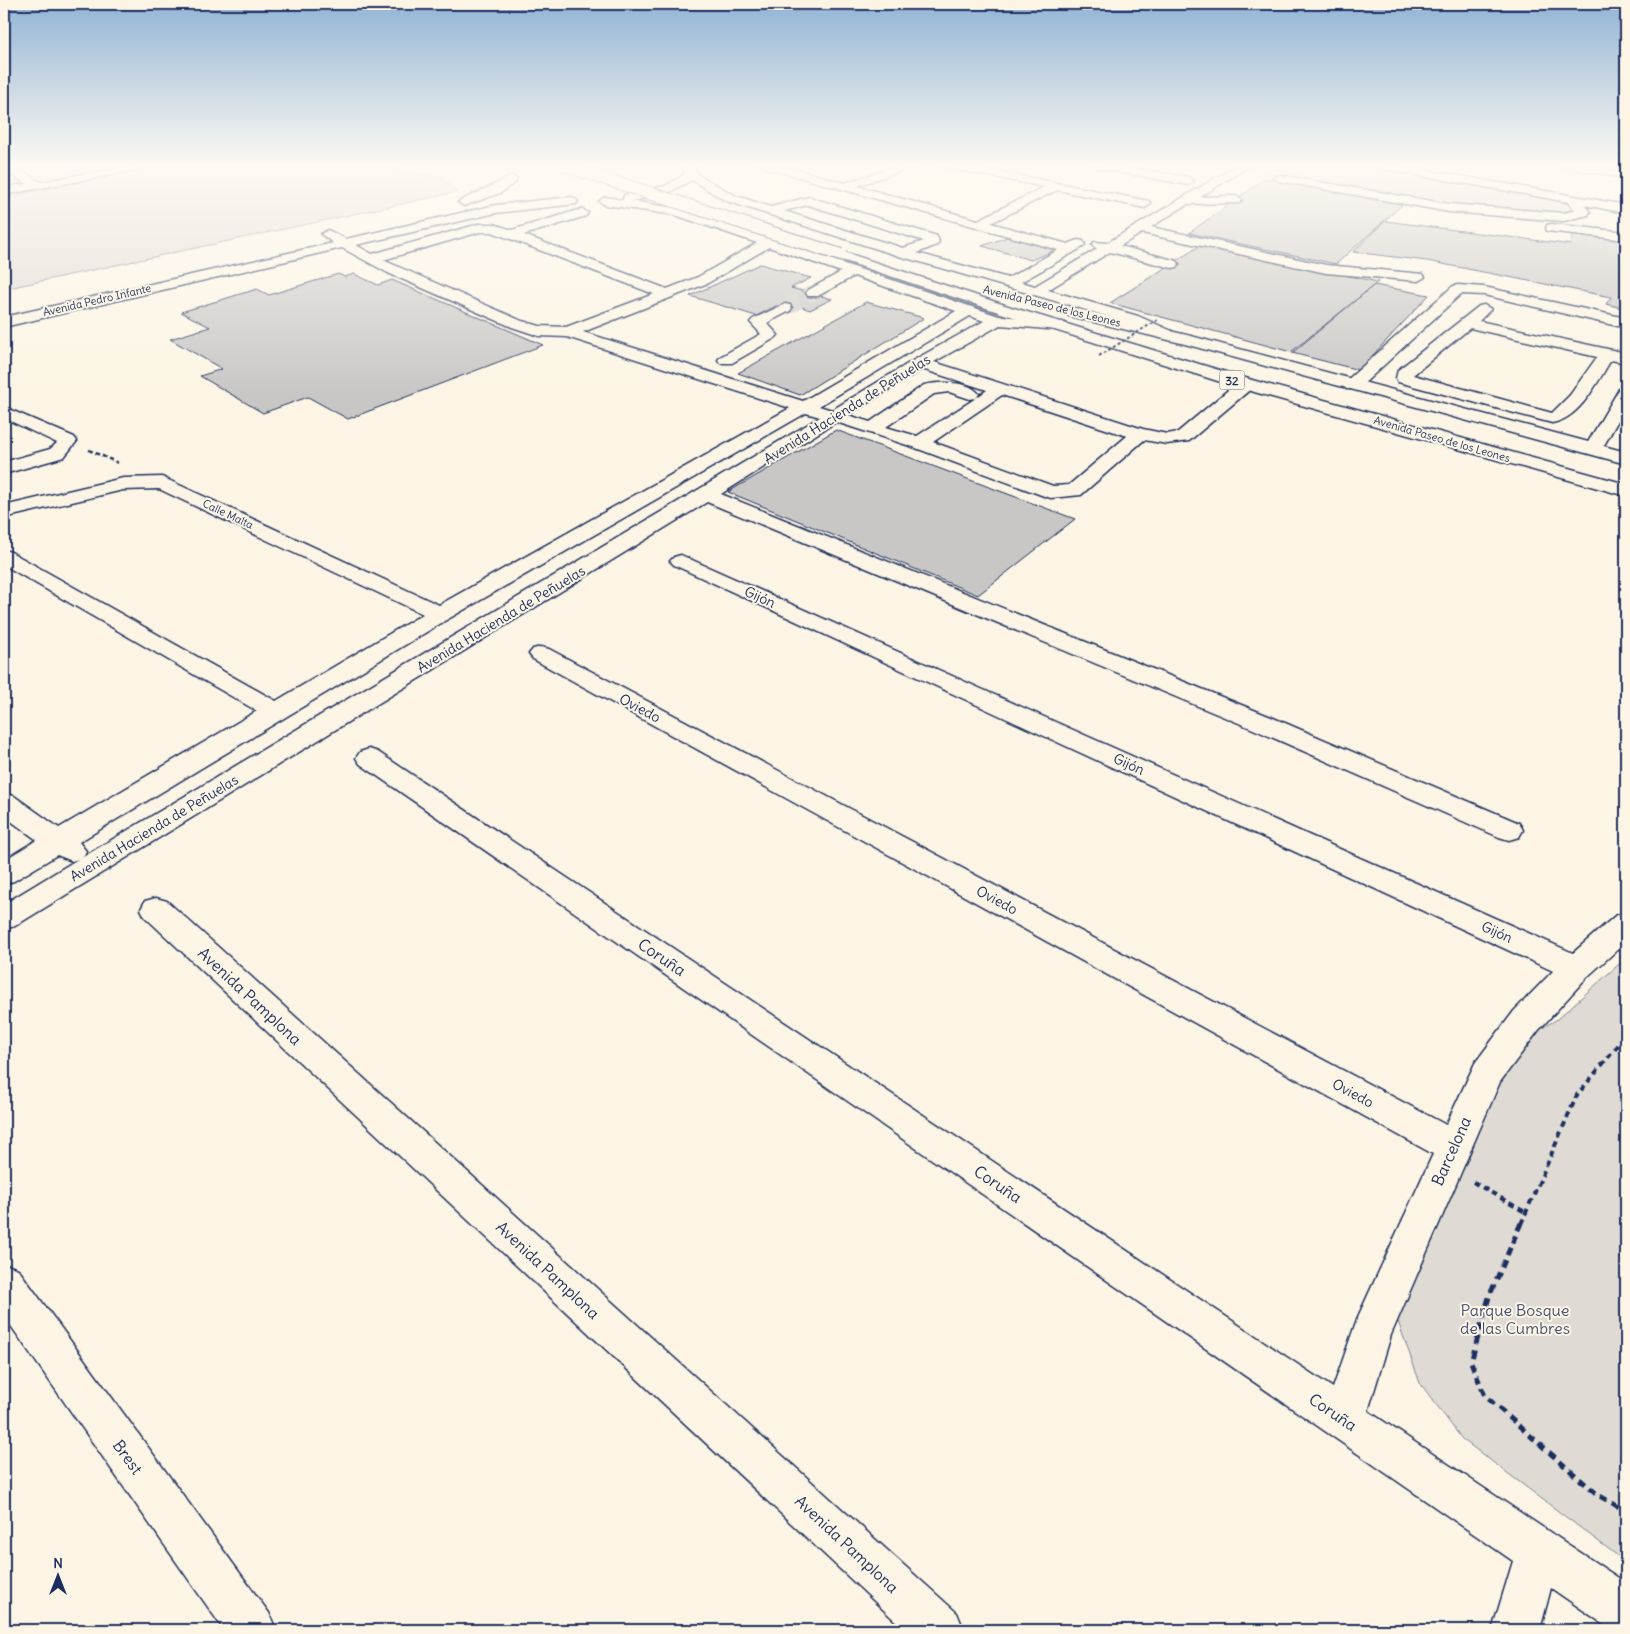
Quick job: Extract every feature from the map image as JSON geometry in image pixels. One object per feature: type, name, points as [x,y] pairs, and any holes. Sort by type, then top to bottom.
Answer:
[{"type":"street","name":"Avenida Pedro Infante","points":[[4,322],[346,241]]},
{"type":"street","points":[[370,259],[432,241]]},
{"type":"street","points":[[532,241],[667,294]]},
{"type":"street","name":"Avenida Paseo de los Leones","points":[[799,241],[1246,384],[1626,490]]},
{"type":"street","name":"Avenida Paseo de los Leones","points":[[839,241],[1031,302],[1167,334],[1626,458]]},
{"type":"street","name":"Avenida Paseo de los Leones","points":[[868,241],[1035,292],[1133,319],[1167,334]]},
{"type":"street","points":[[904,253],[932,241]]},
{"type":"street","points":[[1040,241],[1069,249]]},
{"type":"street","points":[[1008,284],[1084,241]]},
{"type":"street","points":[[1099,241],[1097,244],[1108,248],[1172,264]]},
{"type":"street","points":[[1035,292],[1120,241]]},
{"type":"street","points":[[1198,241],[1319,267],[1418,277]]},
{"type":"street","points":[[343,242],[370,259],[530,330],[568,332],[919,443],[1058,493],[1074,491],[1140,434]]},
{"type":"street","name":"Avenida Paseo de los Leones","points":[[769,242],[997,320],[1058,325]]},
{"type":"street","points":[[568,332],[703,280],[769,242]]},
{"type":"street","points":[[941,264],[966,255]]},
{"type":"street","points":[[1012,265],[1030,271]]},
{"type":"street","points":[[813,293],[854,271]]},
{"type":"street","points":[[1352,385],[1458,289],[1474,290],[1626,323]]},
{"type":"street","points":[[1444,300],[1502,313]]},
{"type":"street","points":[[726,360],[770,334],[758,322],[784,308]]},
{"type":"street","points":[[1484,309],[1404,374],[1404,378],[1414,383],[1535,415],[1560,417],[1569,408],[1607,354]]},
{"type":"street","name":"Avenida Hacienda de Peñuelas","points":[[4,874],[440,614],[804,407],[967,311]]},
{"type":"street","name":"Avenida Hacienda de Peñuelas","points":[[4,918],[706,495],[920,363],[997,320]]},
{"type":"street","points":[[1468,323],[1626,358]]},
{"type":"street","points":[[920,363],[992,395]]},
{"type":"street","points":[[872,428],[930,389],[950,387],[992,395],[1140,434],[1167,439],[1183,437],[1246,384]]},
{"type":"street","points":[[1593,449],[1626,391]]},
{"type":"street","points":[[919,443],[992,395]]},
{"type":"street","points":[[4,412],[68,441],[57,453],[4,468]]},
{"type":"street","name":"Calle Malta","points":[[4,512],[123,484],[162,483],[440,614]]},
{"type":"street","points":[[706,495],[1244,715],[1509,830]]},
{"type":"street","points":[[4,556],[275,711]]},
{"type":"street","name":"Gijón","points":[[681,561],[1576,968]]},
{"type":"street","name":"Oviedo","points":[[541,654],[1448,1156]]},
{"type":"street","name":"Coruña","points":[[369,758],[1626,1611]]},
{"type":"street","points":[[4,802],[58,842],[93,864]]},
{"type":"street","name":"Avenida Pamplona","points":[[156,909],[940,1630]]},
{"type":"street","name":"Barcelona","points":[[1344,1420],[1371,1333],[1448,1156],[1487,1073],[1526,1021],[1576,968],[1626,924]]},
{"type":"street","name":"Brest","points":[[4,1283],[252,1630]]},
{"type":"street","points":[[1516,1630],[1538,1552]]},
{"type":"path","points":[[1099,356],[1159,318]]},
{"type":"path","points":[[1626,1036],[1577,1095],[1489,1298],[1471,1362],[1485,1396],[1598,1495],[1626,1511]]},
{"type":"path","points":[[1448,1156],[1525,1212]]},
{"type":"green space","points":[[4,241],[227,241],[4,289]]},
{"type":"green space","name":"Parque Bosque de las Cumbres","points":[[1626,958],[1626,1562],[1462,1439],[1420,1383],[1396,1316],[1498,1077],[1533,1033],[1556,1020]]},
{"type":"building","points":[[995,241],[1023,241],[1056,250],[1031,260],[982,246]]},
{"type":"building","points":[[1228,241],[1361,241],[1336,264]]},
{"type":"building","points":[[1364,241],[1543,241],[1572,245],[1572,241],[1626,241],[1626,309],[1606,304],[1611,297],[1427,261],[1353,252]]},
{"type":"building","points":[[1201,245],[1378,282],[1291,352],[1110,303]]},
{"type":"building","points":[[760,264],[811,278],[791,288],[832,299],[810,310],[799,306],[790,309],[776,306],[756,316],[690,296]]},
{"type":"building","points":[[338,274],[345,277],[354,274],[378,285],[392,280],[543,345],[348,419],[308,397],[263,413],[200,376],[222,369],[170,339],[210,327],[181,312],[257,289],[269,295]]},
{"type":"building","points":[[1374,285],[1429,295],[1359,370],[1292,353]]},
{"type":"building","points":[[866,302],[924,318],[800,395],[738,373]]},
{"type":"building","points":[[836,430],[1075,519],[978,595],[728,492]]},
{"type":"tunnel","points":[[1589,241],[1626,246]]},
{"type":"tunnel","points":[[785,308],[813,293]]}]
